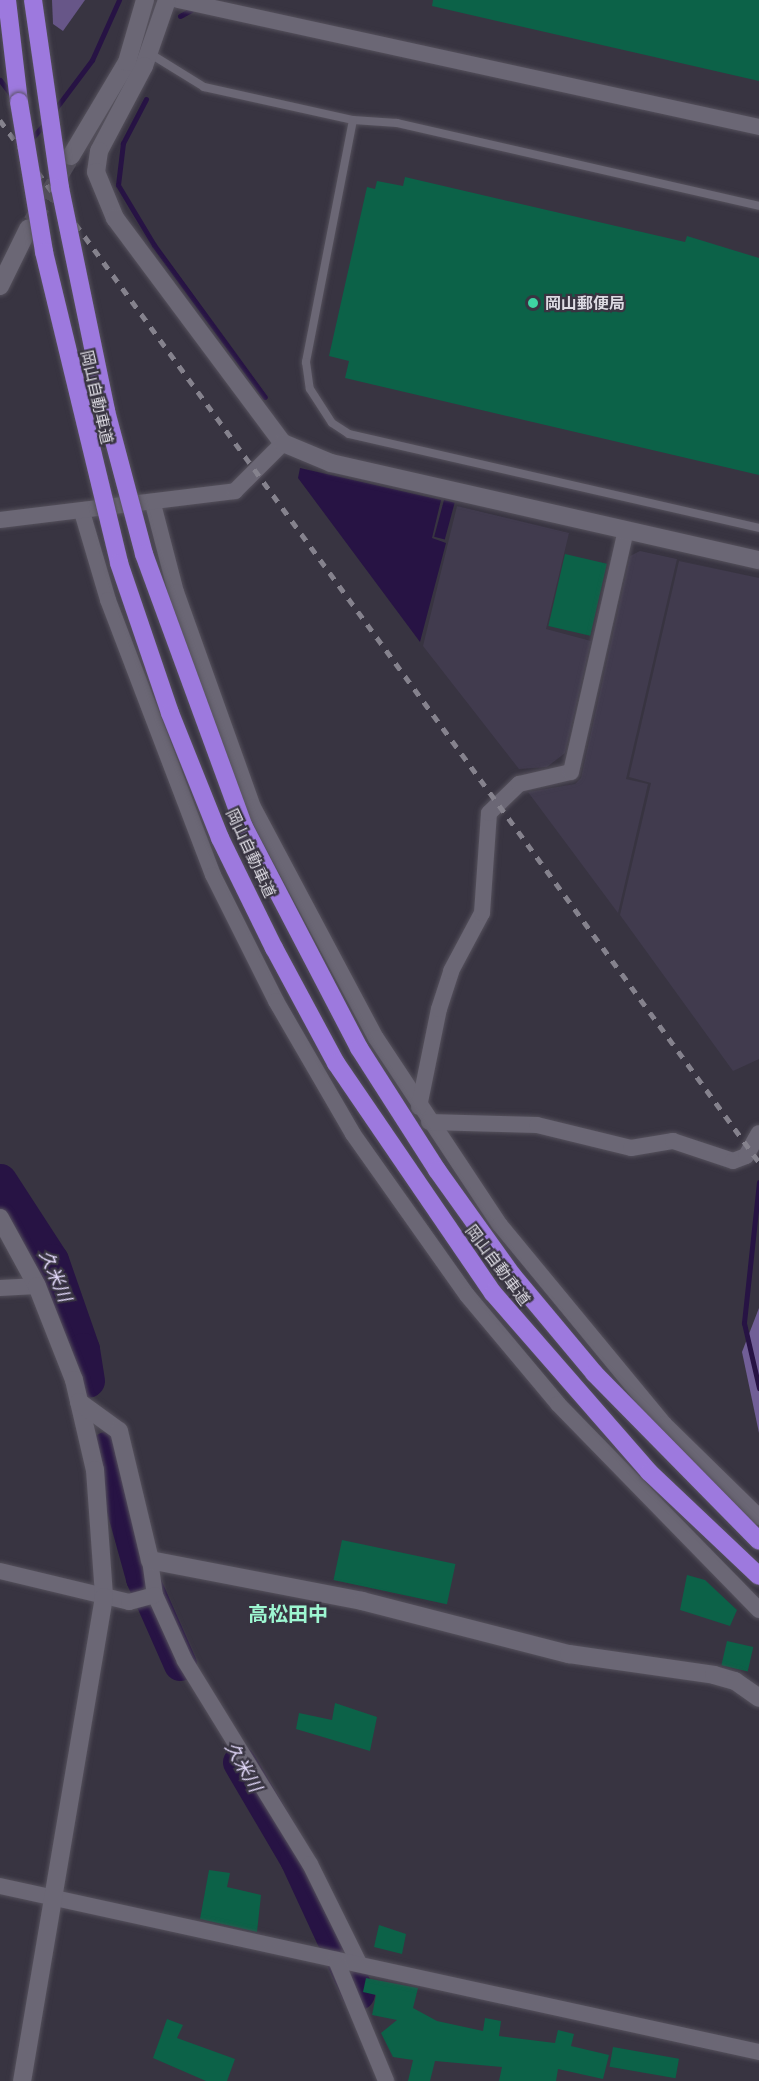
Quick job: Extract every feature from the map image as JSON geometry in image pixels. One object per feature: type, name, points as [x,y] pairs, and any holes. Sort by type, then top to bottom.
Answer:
[{"type":"highway","name":"岡山自動車道","points":[[7,0],[19,102],[44,252],[119,563],[170,713],[220,838],[274,948],[336,1063],[493,1293],[649,1472],[759,1576]]},
{"type":"highway","name":"岡山自動車道","points":[[33,0],[60,188],[106,411],[144,554],[244,827],[359,1048],[458,1199],[594,1373],[759,1541]]},
{"type":"highway","points":[[0,20],[19,102]]},
{"type":"street","points":[[71,156],[127,62],[145,0]]},
{"type":"street","points":[[167,0],[148,52],[99,151],[96,172],[102,195],[283,443],[331,464],[759,560]]},
{"type":"street","points":[[178,0],[759,127]]},
{"type":"street","points":[[0,286],[28,229]]},
{"type":"street","points":[[0,520],[153,504],[235,492],[283,443]]},
{"type":"street","points":[[153,504],[176,592],[253,807],[376,1038],[419,1107],[500,1225],[606,1357],[664,1424],[759,1517]]},
{"type":"street","points":[[82,512],[108,600],[213,875],[276,1001],[353,1134],[467,1295],[558,1404],[759,1610]]},
{"type":"street","points":[[419,1107],[438,1009],[451,971],[482,913],[489,813],[519,784],[571,772],[626,530]]},
{"type":"street","points":[[429,1122],[537,1125],[631,1148],[674,1141],[733,1161],[746,1156],[759,1133]]},
{"type":"street","points":[[0,1218],[37,1286],[80,1402],[95,1470],[104,1598],[55,1898],[22,2081]]},
{"type":"street","points":[[0,1287],[37,1286]]},
{"type":"street","points":[[80,1402],[119,1431],[150,1560],[150,1598],[185,1661],[310,1864],[386,2081]]},
{"type":"street","points":[[150,1560],[362,1601],[569,1654],[714,1675],[735,1681],[759,1698]]},
{"type":"street","points":[[0,1571],[104,1598],[150,1598]]},
{"type":"street","points":[[0,1886],[759,2052]]},
{"type":"lane","points":[[148,52],[204,87],[353,120],[397,123],[759,207]]},
{"type":"lane","points":[[353,120],[306,362],[310,389],[332,423],[349,434],[759,528]]},
{"type":"shaded area","points":[[52,0],[85,0],[63,31],[53,24]]},
{"type":"shaded area","points":[[300,468],[441,500],[432,538],[446,543],[420,642],[298,478]]},
{"type":"shaded area","points":[[444,500],[455,503],[445,540],[434,537]]},
{"type":"shaded area","points":[[457,506],[569,533],[546,629],[591,641],[565,753],[547,767],[519,769],[423,646]]},
{"type":"shaded area","points":[[640,551],[677,559],[626,779],[648,784],[618,913],[528,792],[575,784],[581,778],[630,556]]},
{"type":"shaded area","points":[[679,561],[759,578],[759,1059],[733,1071],[620,915],[651,783],[629,777]]},
{"type":"shaded area","points":[[759,1308],[759,1433],[742,1352]]},
{"type":"building","points":[[433,0],[759,0],[759,81],[432,6]]},
{"type":"building","points":[[405,177],[685,242],[687,236],[759,258],[759,475],[345,378],[349,361],[329,356],[367,187],[375,189],[377,181],[403,186]]},
{"type":"building","points":[[565,554],[607,564],[590,636],[548,626]]},
{"type":"building","points":[[342,1540],[455,1564],[447,1604],[333,1580]]},
{"type":"building","points":[[687,1575],[705,1580],[737,1610],[730,1626],[680,1610]]},
{"type":"building","points":[[727,1641],[753,1647],[748,1671],[721,1665]]},
{"type":"building","points":[[335,1703],[377,1717],[370,1751],[296,1729],[299,1713],[332,1720]]},
{"type":"building","points":[[209,1870],[230,1873],[227,1887],[261,1895],[257,1932],[200,1919]]},
{"type":"building","points":[[379,1925],[406,1934],[402,1954],[374,1947]]},
{"type":"building","points":[[366,1978],[418,1988],[413,2008],[437,2021],[483,2031],[485,2018],[501,2021],[499,2036],[555,2043],[558,2030],[574,2034],[571,2046],[609,2055],[603,2079],[558,2069],[556,2081],[499,2081],[502,2067],[435,2061],[430,2081],[408,2081],[413,2060],[393,2057],[381,2033],[397,2020],[372,2015],[376,1995],[363,1992]]},
{"type":"building","points":[[167,2019],[183,2025],[177,2038],[235,2059],[227,2081],[206,2081],[153,2058]]},
{"type":"building","points":[[613,2047],[679,2059],[676,2078],[610,2067]]},
{"type":"waterway","points":[[53,112],[92,60],[119,0]]},
{"type":"waterway","points":[[180,16],[191,10]]},
{"type":"waterway","points":[[0,80],[12,96]]},
{"type":"waterway","points":[[146,99],[123,143],[118,185],[154,245],[265,397]]},
{"type":"waterway","points":[[33,137],[46,122]]},
{"type":"waterway","name":"久米川","points":[[0,1180],[52,1260],[83,1349],[88,1381]]},
{"type":"waterway","points":[[759,1182],[744,1323],[759,1388]]},
{"type":"waterway","name":"久米川","points":[[106,1448],[142,1578],[180,1664]]},
{"type":"waterway","name":"久米川","points":[[239,1762],[296,1859],[358,1993]]},
{"type":"tunnel","points":[[32,222],[71,156]]},
{"type":"railway","points":[[0,120],[759,1162]]},
{"type":"place","name":"岡山郵便局","points":[[533,303]]},
{"type":"district","name":"高松田中","points":[[288,1613]]}]
